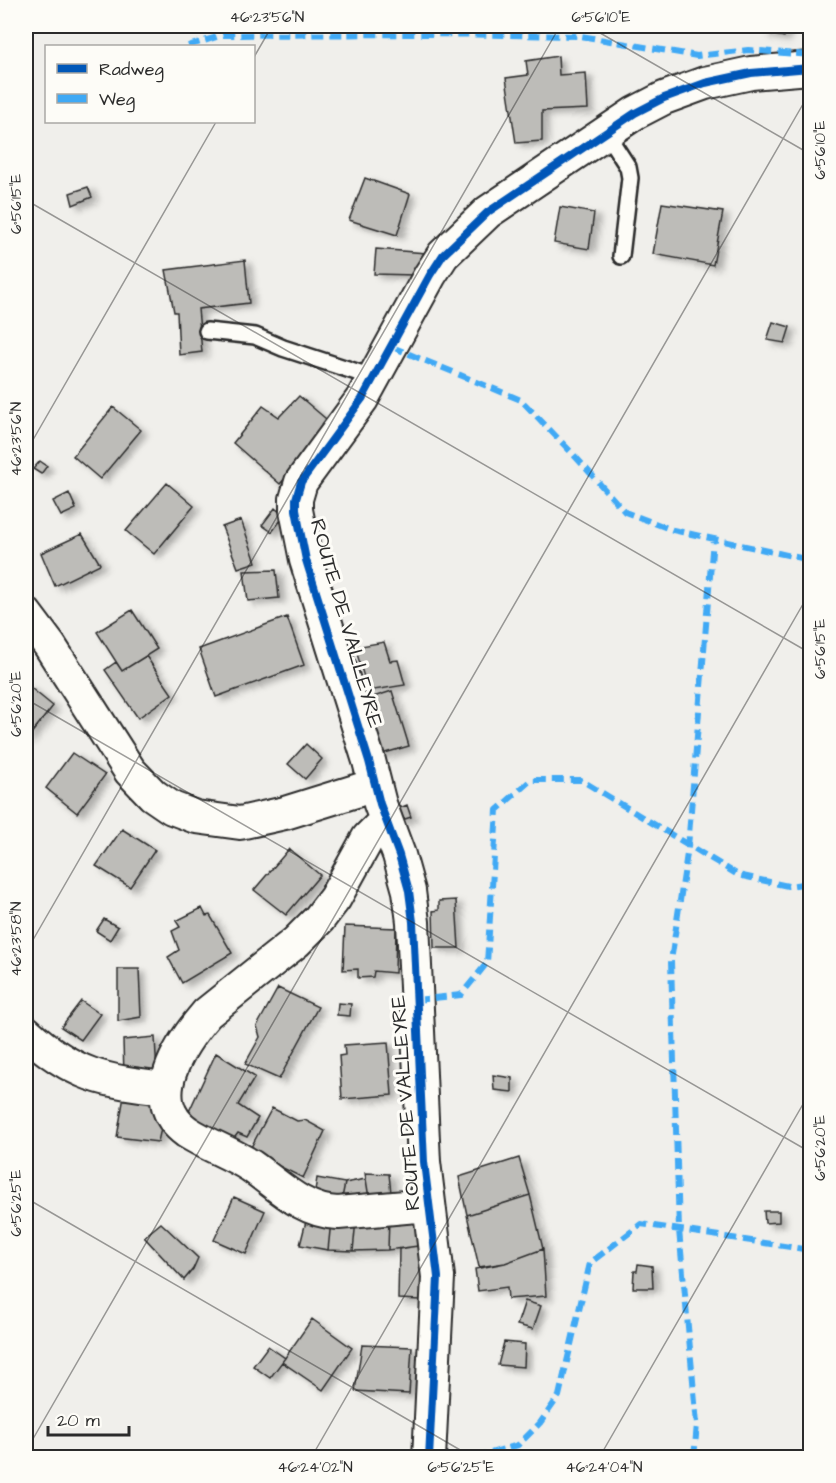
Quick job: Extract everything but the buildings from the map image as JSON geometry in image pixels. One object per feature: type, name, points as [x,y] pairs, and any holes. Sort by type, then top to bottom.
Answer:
[{"type":"street","name":"ROUTE DE VALLEYRE","points":[[429,1458],[438,1277],[435,1238],[428,1204],[413,922],[409,891],[306,560],[299,531],[297,490],[305,474],[352,414],[375,378],[430,275],[448,250],[471,226],[507,198],[649,106],[705,83],[762,71],[810,68]]},
{"type":"street","points":[[26,614],[50,646],[130,771],[153,795],[172,808],[204,819],[240,824],[285,813],[375,785]]},
{"type":"street","points":[[386,820],[369,838],[335,898],[319,919],[289,948],[207,1013],[196,1026],[188,1036],[170,1071],[166,1088],[171,1114],[181,1127],[200,1140],[249,1165],[308,1207],[328,1213],[338,1213],[428,1204]]},
{"type":"street","points":[[26,1032],[58,1058],[87,1073],[118,1083],[166,1088]]},
{"type":"lane","points":[[606,132],[628,167],[630,177],[621,256]]},
{"type":"lane","points":[[207,331],[255,336],[283,348],[375,378]]},
{"type":"marked path","points":[[191,45],[223,35],[581,36],[697,56],[748,50],[810,55]]},
{"type":"marked path","points":[[392,347],[521,400],[625,512],[673,530],[810,560]]},
{"type":"marked path","points":[[694,1458],[697,1424],[679,1230],[671,961],[688,847],[713,539]]},
{"type":"marked path","points":[[416,1000],[461,995],[487,963],[497,810],[531,780],[581,780],[738,875],[788,886],[810,883]]},
{"type":"marked path","points":[[474,1458],[518,1445],[540,1423],[559,1396],[590,1263],[641,1224],[810,1250]]},
{"type":"cycle path","points":[[429,1458],[438,1277],[424,1162],[413,922],[409,891],[399,855],[380,804],[369,761],[306,560],[296,499],[301,482],[362,399],[443,255],[488,212],[635,113],[664,98],[705,83],[751,73],[810,68]]}]
